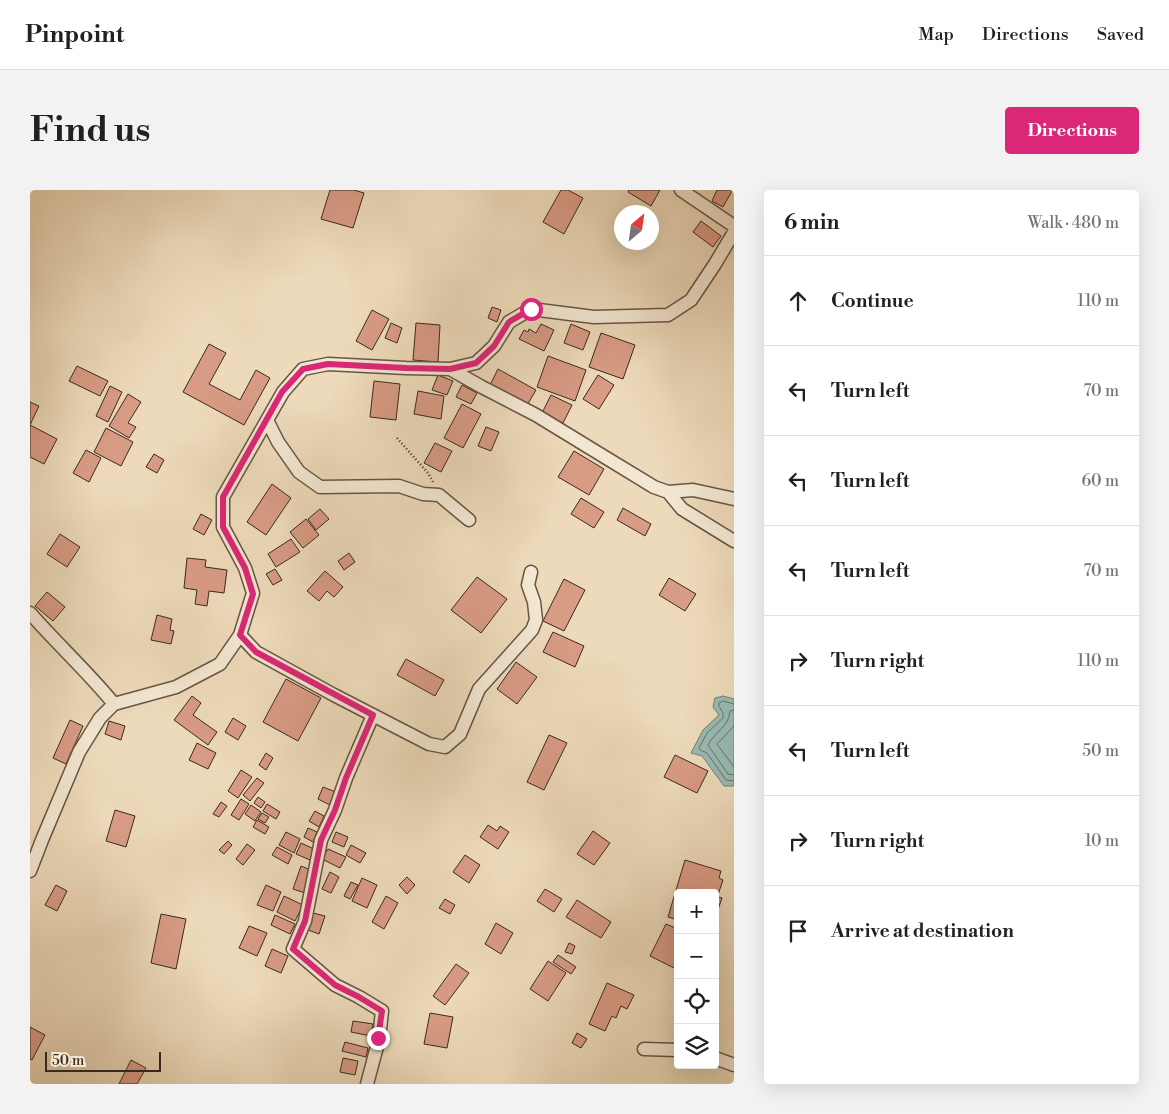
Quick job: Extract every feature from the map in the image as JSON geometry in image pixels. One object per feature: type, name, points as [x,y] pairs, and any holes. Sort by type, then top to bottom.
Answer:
[{"type":"street","points":[[681,190],[734,226]]},
{"type":"street","points":[[30,871],[80,752],[100,718],[114,704],[176,687],[220,664],[240,635],[253,594],[245,568],[223,527],[223,497],[282,392],[303,369],[328,364],[450,369],[476,363],[494,346],[509,322],[531,309],[594,317],[668,315],[691,300],[734,232]]},
{"type":"street","points":[[450,369],[536,415],[654,488],[668,492],[693,490],[734,499]]},
{"type":"street","points":[[267,420],[278,442],[299,472],[320,486],[399,486],[423,494],[439,495],[469,520]]},
{"type":"street","points":[[668,492],[682,509],[734,542]]},
{"type":"street","points":[[240,635],[256,652],[429,744],[445,746],[460,734],[479,689],[532,630],[536,620],[534,602],[528,585],[531,572]]},
{"type":"street","points":[[30,612],[44,629],[86,671],[114,704]]},
{"type":"street","points":[[367,1084],[378,1038],[382,1011],[335,985],[293,949],[305,921],[321,840],[373,715]]},
{"type":"street","points":[[644,1049],[674,1050]]},
{"type":"street","points":[[719,1059],[734,1064]]},
{"type":"path","points":[[397,438],[428,473],[439,495]]},
{"type":"water","points":[[723,696],[734,699],[734,786],[724,786],[702,756],[691,753],[703,730],[719,715],[713,707],[715,698]]},
{"type":"building","points":[[330,190],[354,190],[364,193],[353,228],[321,219]]},
{"type":"building","points":[[561,190],[568,190],[583,198],[564,234],[543,222]]},
{"type":"building","points":[[629,190],[660,190],[652,205],[628,192]]},
{"type":"building","points":[[717,190],[732,191],[723,207],[712,201]]},
{"type":"building","points":[[701,221],[721,236],[713,247],[693,232]]},
{"type":"building","points":[[492,307],[501,310],[497,322],[488,318]]},
{"type":"building","points":[[372,310],[389,319],[372,350],[356,341]]},
{"type":"building","points":[[391,323],[402,328],[397,343],[385,338]]},
{"type":"building","points":[[416,323],[440,325],[438,362],[413,360]]},
{"type":"building","points":[[541,324],[554,330],[544,351],[519,339],[524,330],[528,332],[529,329],[536,333]]},
{"type":"building","points":[[571,324],[590,332],[583,350],[564,343]]},
{"type":"building","points":[[601,333],[635,345],[623,379],[589,367]]},
{"type":"building","points":[[209,344],[226,353],[209,384],[240,400],[256,370],[270,378],[244,425],[183,392]]},
{"type":"building","points":[[548,356],[586,370],[575,401],[537,387]]},
{"type":"building","points":[[77,366],[108,381],[100,396],[69,381]]},
{"type":"building","points":[[498,369],[536,390],[526,407],[489,387]]},
{"type":"building","points":[[438,375],[453,381],[447,395],[432,390]]},
{"type":"building","points":[[598,375],[614,385],[599,409],[583,399]]},
{"type":"building","points":[[374,381],[400,384],[396,420],[370,417]]},
{"type":"building","points":[[462,385],[477,393],[471,404],[456,397]]},
{"type":"building","points":[[110,386],[122,392],[108,422],[96,416]]},
{"type":"building","points":[[418,391],[444,396],[441,419],[414,414]]},
{"type":"building","points":[[128,394],[141,402],[128,423],[136,427],[129,438],[109,426]]},
{"type":"building","points":[[551,395],[572,405],[563,423],[542,413]]},
{"type":"building","points":[[30,402],[39,406],[30,425]]},
{"type":"building","points":[[462,404],[481,414],[463,448],[444,438]]},
{"type":"building","points":[[30,425],[57,439],[44,464],[30,457]]},
{"type":"building","points":[[486,427],[499,432],[491,451],[478,446]]},
{"type":"building","points":[[106,428],[133,442],[121,466],[94,452]]},
{"type":"building","points":[[435,443],[452,451],[441,472],[424,463]]},
{"type":"building","points":[[86,450],[101,458],[89,482],[73,473]]},
{"type":"building","points":[[574,451],[604,469],[589,495],[558,477]]},
{"type":"building","points":[[154,454],[164,460],[157,473],[146,467]]},
{"type":"building","points":[[272,484],[291,498],[266,535],[247,522]]},
{"type":"building","points":[[581,498],[604,512],[594,528],[571,514]]},
{"type":"building","points":[[623,508],[651,524],[645,536],[617,520]]},
{"type":"building","points":[[320,509],[329,519],[316,530],[308,519]]},
{"type":"building","points":[[201,514],[212,520],[204,535],[193,529]]},
{"type":"building","points":[[306,519],[319,535],[303,548],[290,532]]},
{"type":"building","points":[[60,534],[80,547],[67,567],[47,554]]},
{"type":"building","points":[[291,539],[300,552],[276,567],[268,554]]},
{"type":"building","points":[[349,553],[355,562],[344,570],[338,561]]},
{"type":"building","points":[[187,558],[206,560],[205,567],[227,570],[224,593],[209,591],[207,606],[195,604],[197,590],[184,588]]},
{"type":"building","points":[[275,569],[282,580],[273,585],[266,574]]},
{"type":"building","points":[[325,571],[343,587],[334,597],[327,591],[319,601],[307,591]]},
{"type":"building","points":[[477,577],[507,599],[481,633],[451,610]]},
{"type":"building","points":[[669,578],[696,594],[685,611],[659,595]]},
{"type":"building","points":[[564,579],[585,590],[564,631],[543,621]]},
{"type":"building","points":[[47,592],[65,607],[53,621],[35,606]]},
{"type":"building","points":[[157,615],[172,619],[170,630],[174,631],[171,644],[151,640]]},
{"type":"building","points":[[553,632],[584,646],[575,667],[543,652]]},
{"type":"building","points":[[406,659],[444,680],[435,696],[397,675]]},
{"type":"building","points":[[516,662],[537,677],[517,704],[497,689]]},
{"type":"building","points":[[286,679],[321,698],[298,741],[263,722]]},
{"type":"building","points":[[192,696],[201,703],[193,715],[217,732],[208,745],[174,720]]},
{"type":"building","points":[[233,718],[246,726],[238,740],[225,732]]},
{"type":"building","points":[[70,720],[83,726],[66,764],[53,758]]},
{"type":"building","points":[[109,721],[125,726],[121,740],[105,734]]},
{"type":"building","points":[[549,735],[567,743],[544,790],[527,782]]},
{"type":"building","points":[[197,743],[216,753],[208,769],[189,760]]},
{"type":"building","points":[[266,753],[273,758],[266,770],[259,765]]},
{"type":"building","points":[[675,755],[708,771],[697,793],[664,777]]},
{"type":"building","points":[[241,770],[252,777],[238,798],[228,791]]},
{"type":"building","points":[[257,778],[264,783],[250,801],[243,795]]},
{"type":"building","points":[[323,787],[336,792],[330,805],[318,799]]},
{"type":"building","points":[[258,797],[265,802],[261,808],[254,803]]},
{"type":"building","points":[[241,799],[249,804],[239,820],[231,815]]},
{"type":"building","points":[[221,802],[227,806],[219,817],[213,814]]},
{"type":"building","points":[[267,804],[280,812],[276,819],[263,811]]},
{"type":"building","points":[[251,805],[261,812],[255,821],[245,814]]},
{"type":"building","points":[[115,810],[135,816],[126,847],[106,841]]},
{"type":"building","points":[[315,811],[324,816],[319,827],[309,821]]},
{"type":"building","points":[[262,813],[269,817],[265,823],[258,819]]},
{"type":"building","points":[[257,820],[269,827],[265,834],[253,827]]},
{"type":"building","points":[[488,825],[497,831],[500,826],[509,832],[498,849],[480,837]]},
{"type":"building","points":[[308,828],[317,832],[313,842],[304,837]]},
{"type":"building","points":[[593,831],[610,843],[594,865],[577,854]]},
{"type":"building","points":[[286,832],[300,839],[294,853],[279,845]]},
{"type":"building","points":[[336,832],[348,837],[344,847],[332,842]]},
{"type":"building","points":[[228,841],[232,845],[224,854],[219,850]]},
{"type":"building","points":[[301,843],[314,849],[310,860],[296,854]]},
{"type":"building","points":[[247,844],[255,850],[243,865],[236,859]]},
{"type":"building","points":[[351,845],[366,853],[360,863],[346,855]]},
{"type":"building","points":[[277,847],[292,855],[288,864],[272,855]]},
{"type":"building","points":[[328,849],[346,857],[340,868],[322,859]]},
{"type":"building","points":[[465,855],[480,865],[469,883],[453,872]]},
{"type":"building","points":[[685,860],[721,871],[719,878],[723,880],[719,892],[719,889],[676,889]]},
{"type":"building","points":[[301,866],[313,871],[305,893],[293,889]]},
{"type":"building","points":[[330,872],[339,877],[331,893],[322,889]]},
{"type":"building","points":[[407,877],[415,885],[407,894],[399,885]]},
{"type":"building","points":[[362,878],[377,885],[367,908],[352,901]]},
{"type":"building","points":[[351,882],[358,885],[350,899],[344,896]]},
{"type":"building","points":[[56,885],[67,891],[57,911],[45,905]]},
{"type":"building","points":[[266,885],[281,892],[273,911],[257,905]]},
{"type":"building","points":[[545,889],[562,899],[554,912],[537,901]]},
{"type":"building","points":[[284,896],[303,905],[295,921],[277,912]]},
{"type":"building","points":[[386,896],[398,903],[384,929],[372,922]]},
{"type":"building","points":[[674,897],[674,919],[668,917]]},
{"type":"building","points":[[445,899],[455,905],[450,914],[439,908]]},
{"type":"building","points":[[577,900],[611,922],[601,938],[566,917]]},
{"type":"building","points":[[313,913],[325,916],[319,934],[308,930]]},
{"type":"building","points":[[161,914],[186,919],[176,969],[151,963]]},
{"type":"building","points":[[275,915],[295,924],[290,934],[271,925]]},
{"type":"building","points":[[496,923],[513,933],[501,954],[485,944]]},
{"type":"building","points":[[666,924],[674,927],[674,968],[650,956]]},
{"type":"building","points":[[249,926],[267,933],[257,956],[239,948]]},
{"type":"building","points":[[569,943],[575,946],[572,954],[565,952]]},
{"type":"building","points":[[272,949],[288,956],[281,973],[265,966]]},
{"type":"building","points":[[558,955],[576,967],[571,974],[553,962]]},
{"type":"building","points":[[548,961],[566,973],[548,1001],[530,989]]},
{"type":"building","points":[[456,964],[469,973],[445,1005],[433,996]]},
{"type":"building","points":[[607,983],[634,995],[627,1009],[621,1006],[616,1018],[612,1016],[605,1031],[589,1024]]},
{"type":"building","points":[[430,1013],[453,1017],[447,1048],[424,1044]]},
{"type":"building","points":[[353,1021],[373,1024],[371,1036],[351,1032]]},
{"type":"building","points":[[30,1027],[45,1035],[32,1060],[30,1059]]},
{"type":"building","points":[[577,1033],[587,1039],[581,1048],[572,1043]]},
{"type":"building","points":[[345,1042],[368,1048],[366,1057],[342,1051]]},
{"type":"building","points":[[343,1058],[358,1061],[355,1075],[340,1072]]},
{"type":"building","points":[[131,1060],[146,1068],[137,1084],[119,1084]]},
{"type":"route","points":[[378,1038],[382,1011],[335,985],[293,949],[305,921],[321,840],[373,715],[256,652],[240,635],[253,594],[245,568],[223,527],[223,497],[282,392],[303,369],[328,364],[450,369],[476,363],[494,346],[509,322],[531,309]]}]
